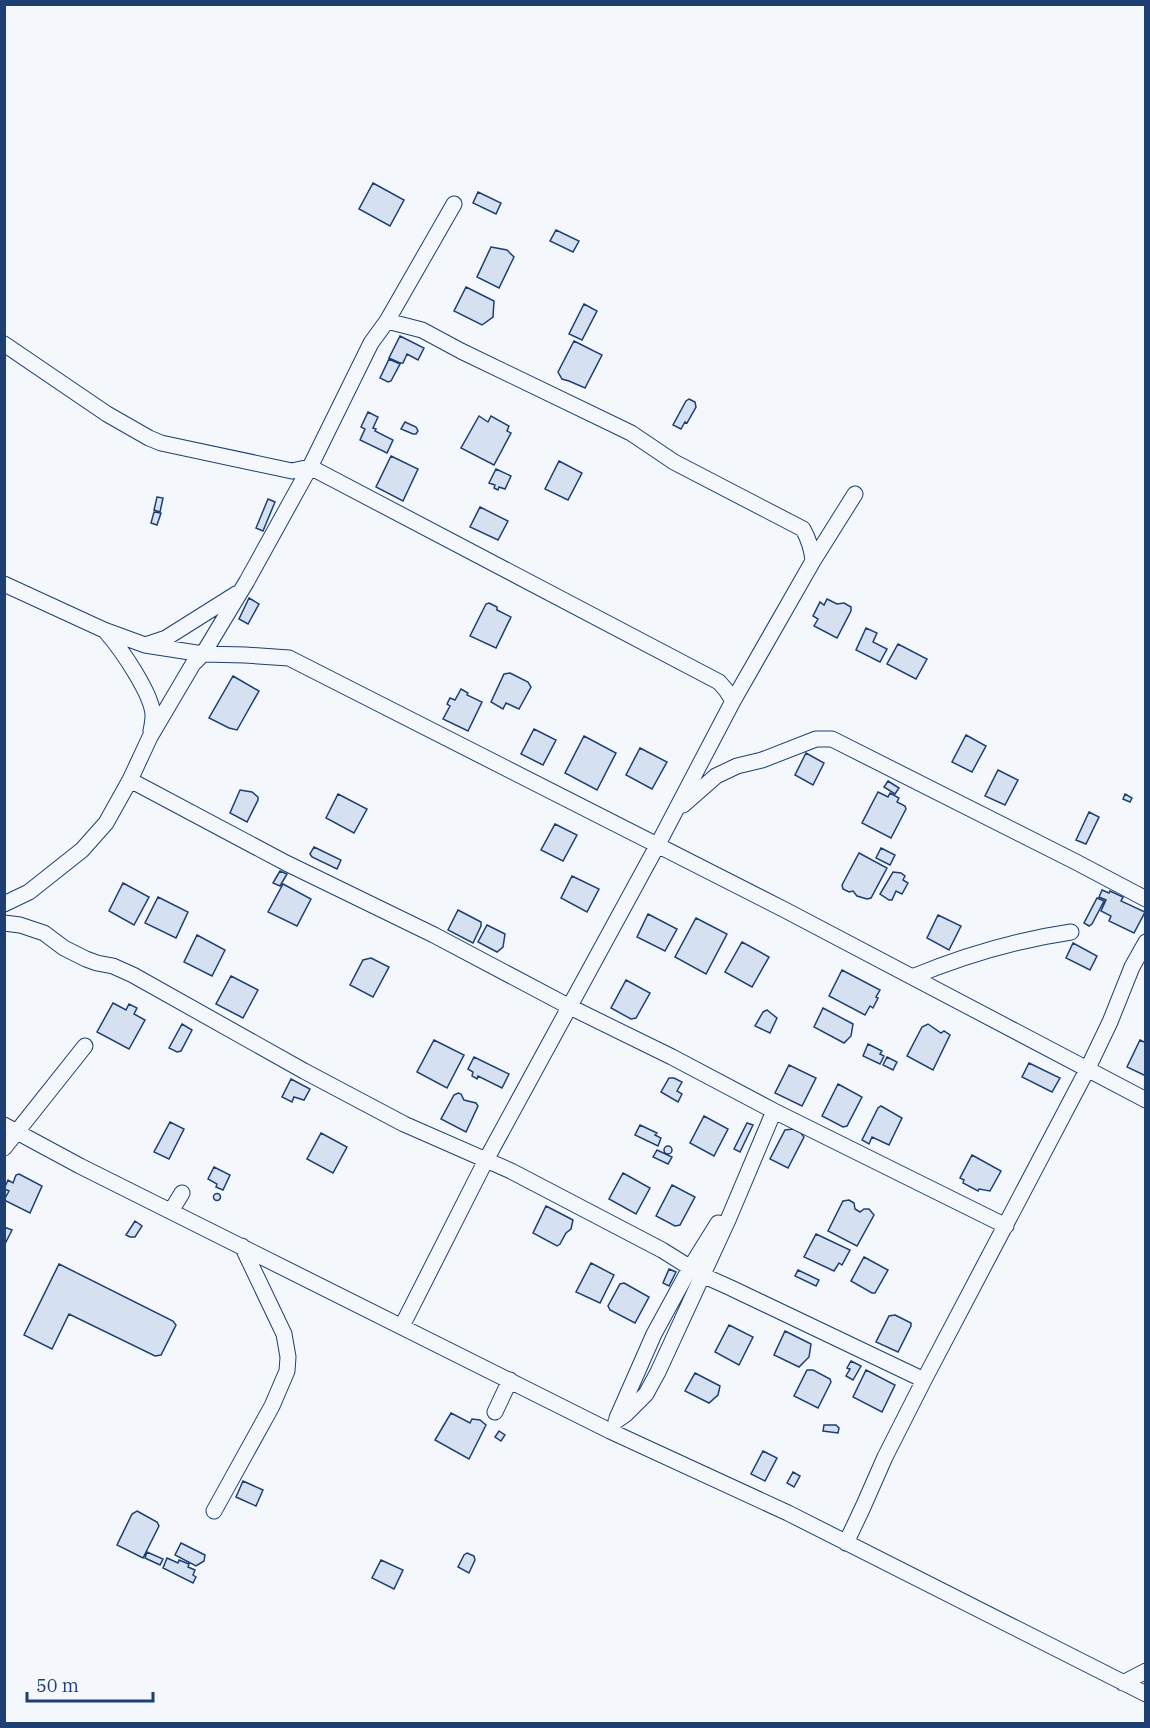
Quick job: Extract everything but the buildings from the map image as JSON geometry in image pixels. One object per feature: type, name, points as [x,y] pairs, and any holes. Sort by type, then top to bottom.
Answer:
[{"type":"street","points":[[4,904],[29,892],[82,850],[106,823],[130,780],[150,736],[193,664],[203,654],[241,591],[310,467],[370,343],[387,321],[454,204]]},
{"type":"street","points":[[387,321],[422,330],[631,433],[674,462],[803,529],[808,537],[813,561]]},
{"type":"street","points":[[4,344],[107,414],[161,443],[292,471],[310,467],[719,682],[733,701]]},
{"type":"street","points":[[4,356],[39,368]]},
{"type":"street","points":[[402,1326],[486,1160],[733,701],[813,561],[855,494]]},
{"type":"street","points":[[4,584],[104,630],[145,645],[203,654],[289,658],[785,910],[1146,1100]]},
{"type":"street","points":[[145,645],[166,638],[241,591]]},
{"type":"street","points":[[104,630],[120,648],[144,688],[153,715],[150,736]]},
{"type":"street","points":[[674,813],[716,776],[737,765],[762,760],[816,739],[832,739],[1146,899]]},
{"type":"street","points":[[130,780],[276,858],[434,935],[774,1111],[1006,1226]]},
{"type":"street","points":[[4,923],[44,933],[64,948],[87,959],[113,966],[133,975],[404,1124],[511,1171],[662,1250],[696,1272],[924,1380]]},
{"type":"street","points":[[912,977],[982,951],[1071,932]]},
{"type":"street","points":[[846,1543],[885,1457],[924,1380],[1087,1070],[1110,1022],[1132,967],[1146,942]]},
{"type":"street","points":[[4,1148],[11,1129],[85,1046]]},
{"type":"street","points":[[613,1426],[646,1394],[658,1372],[696,1272],[739,1194],[774,1111]]},
{"type":"street","points":[[11,1129],[80,1166],[510,1380],[613,1426],[788,1513],[1146,1694]]},
{"type":"street","points":[[171,1211],[182,1193]]},
{"type":"street","points":[[214,1511],[272,1406],[287,1371],[288,1357],[284,1334],[242,1246]]},
{"type":"street","points":[[495,1412],[510,1380]]},
{"type":"street","points":[[1123,1683],[1146,1671]]}]
